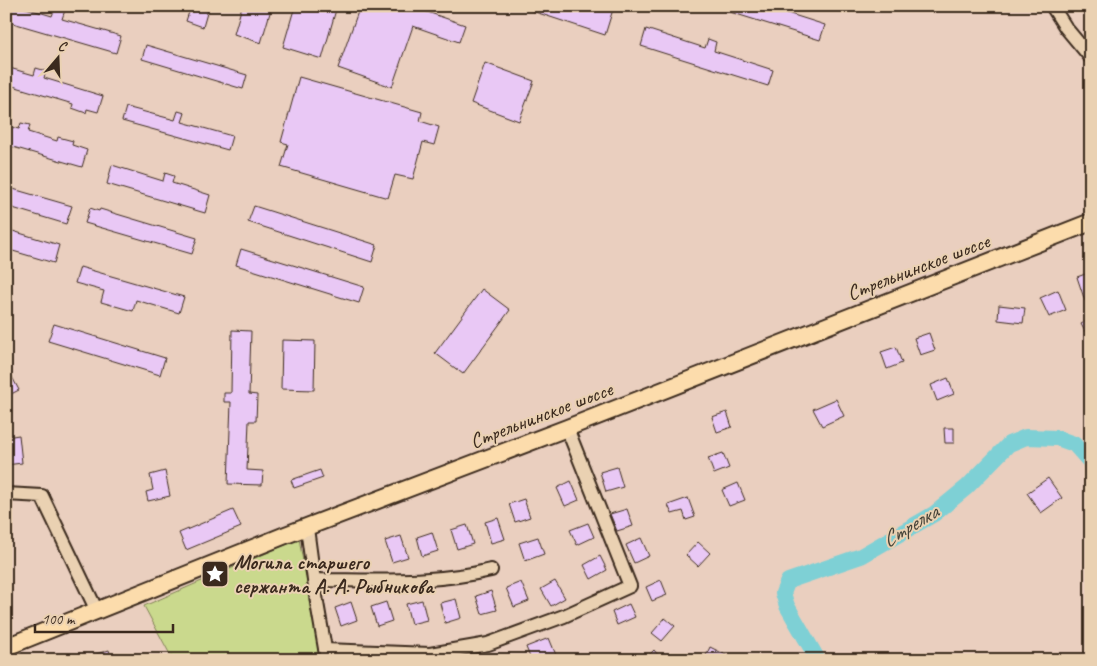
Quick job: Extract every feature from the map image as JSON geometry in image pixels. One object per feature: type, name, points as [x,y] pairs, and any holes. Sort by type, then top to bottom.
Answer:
[{"type":"main road","name":"Стрельнинское шоссе","points":[[6,647],[283,536],[567,428],[1091,222]]},
{"type":"street","points":[[1052,6],[1066,28],[1091,58]]},
{"type":"street","points":[[307,528],[326,655],[430,654],[488,644],[564,616],[630,586],[567,428]]},
{"type":"street","points":[[6,494],[42,496],[97,611]]},
{"type":"street","points":[[314,580],[414,581],[472,575],[491,570]]},
{"type":"green space","points":[[299,539],[321,660],[173,660],[144,606]]},
{"type":"building","points":[[6,6],[19,6],[52,16],[55,8],[65,10],[62,19],[121,36],[116,53],[6,21]]},
{"type":"building","points":[[191,6],[209,6],[203,27],[186,21]]},
{"type":"building","points":[[242,6],[272,6],[261,43],[234,34]]},
{"type":"building","points":[[295,6],[337,6],[322,59],[283,47]]},
{"type":"building","points":[[360,6],[410,6],[465,25],[459,42],[413,26],[392,87],[338,68]]},
{"type":"building","points":[[523,6],[572,6],[582,10],[583,6],[614,6],[605,35],[523,8]]},
{"type":"building","points":[[718,6],[765,6],[825,25],[820,40],[717,8]]},
{"type":"building","points":[[646,29],[705,48],[708,39],[716,42],[714,51],[773,70],[768,86],[641,46]]},
{"type":"building","points":[[146,45],[247,75],[243,89],[142,59]]},
{"type":"building","points":[[485,63],[534,81],[519,121],[471,103]]},
{"type":"building","points":[[6,67],[34,75],[36,68],[46,71],[44,78],[103,96],[98,112],[87,109],[86,113],[72,108],[73,104],[6,84]]},
{"type":"building","points":[[299,77],[422,112],[420,121],[439,127],[434,145],[423,142],[413,179],[395,175],[388,198],[281,167],[288,144],[281,142]]},
{"type":"building","points":[[126,107],[175,120],[178,111],[185,113],[182,122],[232,136],[228,150],[122,121]]},
{"type":"building","points":[[21,123],[30,125],[28,132],[57,141],[58,137],[73,141],[72,145],[87,150],[82,167],[6,145],[6,126],[19,129]]},
{"type":"building","points":[[112,165],[163,181],[165,173],[174,176],[172,183],[210,195],[205,213],[107,184]]},
{"type":"building","points":[[6,187],[72,206],[66,224],[6,206]]},
{"type":"building","points":[[254,206],[377,245],[372,262],[248,222]]},
{"type":"building","points":[[90,208],[99,211],[100,209],[197,238],[192,254],[85,223]]},
{"type":"building","points":[[6,229],[59,245],[54,263],[6,249]]},
{"type":"building","points":[[241,249],[364,287],[359,303],[236,265]]},
{"type":"building","points":[[80,267],[184,297],[179,313],[136,300],[133,311],[101,302],[104,291],[75,283]]},
{"type":"building","points":[[1091,272],[1091,299],[1085,301],[1077,277]]},
{"type":"building","points":[[482,289],[510,310],[463,374],[435,353]]},
{"type":"building","points":[[1058,290],[1066,310],[1049,317],[1040,298]]},
{"type":"building","points":[[999,305],[1025,308],[1023,323],[998,320]]},
{"type":"building","points":[[1088,320],[1091,325],[1091,343],[1081,324]]},
{"type":"building","points":[[54,324],[165,358],[160,375],[48,341]]},
{"type":"building","points":[[232,330],[251,331],[249,394],[257,395],[256,421],[249,421],[247,470],[263,471],[262,485],[228,484],[231,402],[224,402],[224,393],[231,393]]},
{"type":"building","points":[[929,333],[935,350],[920,355],[914,338]]},
{"type":"building","points":[[282,340],[315,341],[314,390],[281,389]]},
{"type":"building","points":[[896,347],[902,363],[887,369],[881,352]]},
{"type":"building","points":[[6,366],[19,390],[11,394],[6,385]]},
{"type":"building","points":[[948,378],[954,394],[937,401],[931,385]]},
{"type":"building","points":[[836,399],[844,416],[822,426],[813,409]]},
{"type":"building","points":[[727,412],[732,427],[717,432],[712,417]]},
{"type":"building","points":[[944,428],[954,428],[954,443],[945,443]]},
{"type":"building","points":[[19,435],[22,463],[6,465],[6,437]]},
{"type":"building","points":[[723,453],[729,468],[714,474],[708,458]]},
{"type":"building","points":[[617,467],[623,487],[606,492],[600,472]]},
{"type":"building","points":[[320,470],[323,478],[294,488],[291,480]]},
{"type":"building","points":[[165,471],[170,496],[148,501],[146,492],[153,490],[150,475]]},
{"type":"building","points":[[1048,478],[1062,498],[1041,513],[1027,493]]},
{"type":"building","points":[[571,481],[579,500],[565,506],[557,488]]},
{"type":"building","points":[[738,483],[745,500],[729,506],[722,490]]},
{"type":"building","points":[[688,498],[695,517],[686,520],[683,511],[672,514],[668,505]]},
{"type":"building","points":[[524,499],[530,517],[515,522],[509,504]]},
{"type":"building","points":[[627,509],[633,526],[617,531],[610,514]]},
{"type":"building","points":[[233,510],[241,527],[186,550],[179,533]]},
{"type":"building","points":[[498,518],[505,539],[491,543],[485,522]]},
{"type":"building","points":[[588,523],[594,537],[577,545],[570,530]]},
{"type":"building","points":[[467,525],[473,544],[457,549],[451,530]]},
{"type":"building","points":[[432,532],[438,551],[422,556],[417,537]]},
{"type":"building","points":[[401,536],[408,557],[392,562],[385,541]]},
{"type":"building","points":[[538,537],[544,554],[525,561],[519,543]]},
{"type":"building","points":[[641,538],[649,556],[634,563],[626,545]]},
{"type":"building","points":[[698,542],[710,553],[698,566],[686,555]]},
{"type":"building","points":[[600,556],[607,570],[591,579],[584,565]]},
{"type":"building","points":[[661,580],[667,595],[652,601],[646,587]]},
{"type":"building","points":[[555,581],[565,598],[551,606],[541,589]]},
{"type":"building","points":[[521,582],[529,601],[514,607],[506,588]]},
{"type":"building","points":[[491,591],[497,610],[482,614],[476,596]]},
{"type":"building","points":[[456,599],[461,618],[445,623],[440,603]]},
{"type":"building","points":[[422,600],[427,620],[411,624],[406,604]]},
{"type":"building","points":[[351,602],[357,620],[341,626],[335,608]]},
{"type":"building","points":[[386,602],[392,621],[377,626],[371,607]]},
{"type":"building","points":[[629,604],[635,617],[617,625],[612,612]]},
{"type":"building","points":[[665,618],[675,626],[662,641],[652,633]]},
{"type":"building","points":[[549,638],[556,655],[544,660],[531,660],[526,647]]},
{"type":"building","points":[[710,647],[736,660],[704,660]]},
{"type":"building","points":[[109,650],[112,660],[84,660],[84,658]]},
{"type":"building","points":[[654,650],[662,660],[644,660]]},
{"type":"waterway","name":"Стрелка","points":[[818,660],[787,606],[783,593],[788,581],[861,556],[934,514],[967,487],[1009,444],[1026,437],[1057,438],[1074,444],[1091,463]]},
{"type":"place","name":"Могила старшего сержанта А. А. Рыбникова","points":[[215,574]]}]
